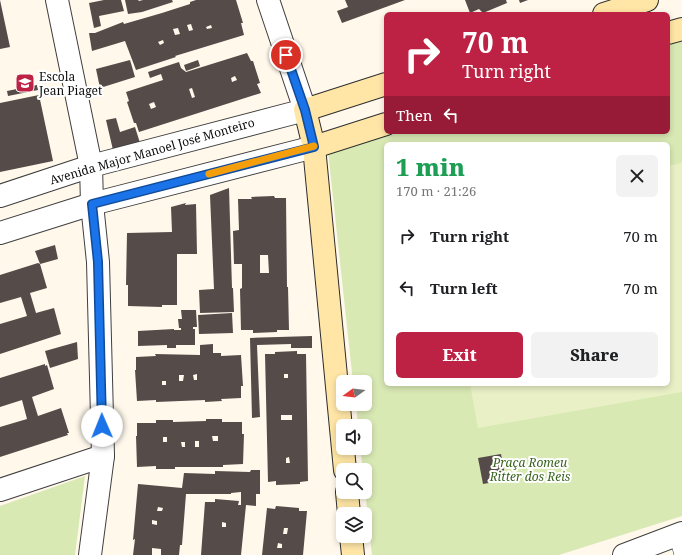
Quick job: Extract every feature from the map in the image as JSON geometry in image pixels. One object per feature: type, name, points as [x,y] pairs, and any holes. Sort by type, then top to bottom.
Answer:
[{"type":"main road","points":[[610,12],[647,0]]},
{"type":"main road","points":[[670,32],[682,29]]},
{"type":"main road","points":[[344,463],[314,147],[305,110],[384,85]]},
{"type":"main road","points":[[314,147],[384,125]]},
{"type":"main road","points":[[352,543],[353,555]]},
{"type":"street","points":[[57,0],[90,166],[98,262],[103,456],[90,555]]},
{"type":"street","points":[[268,0],[305,110]]},
{"type":"street","name":"Avenida Major Manoel José Monteiro","points":[[0,196],[90,166],[305,110]]},
{"type":"street","points":[[0,233],[92,204],[314,147]]},
{"type":"street","points":[[0,490],[103,456]]},
{"type":"street","points":[[624,555],[680,541]]},
{"type":"green space","name":"Praça Romeu Ritter dos Reis","points":[[682,39],[682,516],[559,555],[372,555],[371,543],[372,543],[372,507],[367,507],[366,499],[372,499],[372,463],[362,463],[361,455],[372,455],[372,419],[357,419],[357,411],[372,411],[372,375],[352,375],[328,151],[384,133],[670,134],[670,42]]},
{"type":"green space","points":[[682,163],[682,392],[478,428],[470,386],[670,386],[670,166]]},
{"type":"green space","points":[[85,476],[75,555],[0,555],[0,506]]},
{"type":"building","points":[[0,0],[10,47],[0,49]]},
{"type":"building","points":[[104,0],[121,0],[124,11],[99,16],[101,26],[94,28],[89,3]]},
{"type":"building","points":[[125,0],[172,0],[173,2],[142,12],[128,14]]},
{"type":"building","points":[[196,0],[236,0],[243,23],[241,23],[244,35],[175,56],[176,57],[136,70],[125,41],[92,51],[89,33],[95,33],[123,22],[124,24],[162,13],[190,4],[190,2]],"holes":[[[191,24],[193,30],[189,31],[187,25]],[[211,25],[212,28],[207,29],[206,27]],[[178,28],[180,34],[175,35],[173,29]],[[163,40],[164,43],[160,45],[158,42]]]},
{"type":"building","points":[[345,0],[405,0],[342,23],[337,11],[348,7]]},
{"type":"building","points":[[465,0],[506,0],[507,3],[485,12],[482,12],[479,9],[470,12]]},
{"type":"building","points":[[519,0],[528,0],[520,3]]},
{"type":"building","points":[[247,53],[251,61],[253,61],[260,83],[257,84],[261,93],[139,132],[136,123],[134,123],[127,102],[129,101],[126,92],[163,80],[161,74],[150,78],[148,72],[179,62],[181,68],[186,72]],"holes":[[[235,76],[237,80],[232,82],[231,78]],[[192,88],[195,97],[192,98],[189,89]],[[154,102],[156,107],[151,109],[149,104]]]},
{"type":"building","points":[[130,60],[135,77],[100,88],[96,69]]},
{"type":"building","points":[[198,60],[200,66],[186,71],[184,65]]},
{"type":"building","points":[[37,85],[38,90],[8,96],[7,91]]},
{"type":"building","points":[[39,95],[53,161],[0,172],[0,103]]},
{"type":"building","points":[[116,118],[120,132],[135,127],[140,143],[113,150],[106,120]]},
{"type":"building","points":[[229,188],[234,312],[200,313],[199,290],[214,289],[210,195]]},
{"type":"building","points":[[274,196],[275,198],[286,198],[289,330],[253,333],[253,330],[241,330],[240,289],[242,288],[242,264],[234,264],[233,231],[239,230],[238,199],[252,199],[251,197]],"holes":[[[260,255],[268,255],[269,273],[260,273]]]},
{"type":"building","points":[[186,203],[185,205],[196,204],[197,254],[177,254],[177,305],[162,305],[162,307],[128,306],[128,285],[126,285],[127,233],[172,232],[171,207]]},
{"type":"building","points":[[55,245],[58,259],[40,264],[35,251]]},
{"type":"building","points":[[38,263],[40,264],[47,288],[30,293],[36,313],[54,308],[61,334],[0,354],[0,324],[27,316],[21,297],[0,303],[0,275]]},
{"type":"building","points":[[181,310],[196,310],[197,327],[193,327],[193,329],[195,329],[195,345],[176,345],[176,348],[167,348],[167,345],[138,346],[138,331],[181,330],[181,328],[179,328],[178,319],[182,319]]},
{"type":"building","points":[[232,313],[233,333],[199,334],[198,315]]},
{"type":"building","points":[[312,336],[312,348],[291,348],[291,344],[257,345],[260,417],[252,418],[250,338]]},
{"type":"building","points":[[77,342],[78,359],[50,368],[45,351]]},
{"type":"building","points":[[213,344],[213,353],[221,353],[221,356],[241,355],[243,386],[241,386],[241,398],[221,399],[222,401],[205,402],[205,400],[156,402],[156,400],[137,401],[135,370],[136,357],[156,356],[155,354],[200,355],[200,345]],"holes":[[[197,374],[197,380],[194,380],[193,375]],[[179,375],[184,375],[183,381],[179,381]],[[162,381],[166,381],[166,385],[162,385]]]},
{"type":"building","points":[[297,351],[297,354],[306,354],[308,481],[300,482],[300,484],[276,485],[276,481],[268,482],[265,354],[275,354],[275,352]],"holes":[[[284,374],[288,374],[288,378],[284,378]],[[281,415],[292,415],[292,420],[281,420]],[[289,457],[290,463],[286,463],[286,458]]]},
{"type":"building","points":[[45,364],[45,366],[47,365],[54,389],[32,397],[38,416],[61,408],[69,433],[67,433],[68,435],[0,457],[0,427],[27,419],[22,400],[0,407],[0,378]]},
{"type":"building","points":[[206,419],[222,419],[222,422],[242,422],[242,434],[244,434],[243,464],[223,465],[223,467],[175,467],[175,469],[156,469],[156,466],[137,467],[137,423],[156,423],[156,420],[173,420],[173,422],[206,421]],"holes":[[[212,436],[218,436],[218,441],[213,441]],[[163,437],[167,437],[167,442],[163,442]],[[195,441],[199,441],[199,447],[195,447]],[[181,442],[185,442],[185,447],[182,447]]]},
{"type":"building","points":[[501,454],[506,480],[483,484],[478,458]]},
{"type":"building","points":[[251,470],[260,470],[260,494],[256,494],[256,506],[246,505],[241,555],[201,555],[205,502],[215,502],[215,499],[239,501],[238,505],[241,505],[241,492],[231,494],[186,494],[182,545],[180,545],[179,555],[161,555],[161,549],[152,548],[152,555],[133,555],[138,484],[182,488],[184,473],[215,474],[215,471],[250,472]],"holes":[[[158,507],[163,508],[162,511],[157,511]],[[152,520],[157,521],[157,525],[152,524]],[[222,522],[226,523],[226,527],[222,527]]]},
{"type":"building","points":[[276,506],[299,508],[299,511],[307,511],[303,555],[262,555],[267,508],[275,509]],"holes":[[[284,528],[288,528],[287,534],[283,534]],[[278,543],[282,544],[282,548],[277,548]]]},
{"type":"slow traffic","points":[[209,174],[314,146]]},
{"type":"place","name":"Escola Jean Piaget","points":[[25,83]]},
{"type":"route","points":[[102,426],[98,262],[92,204],[314,147],[305,110],[286,55]]}]
